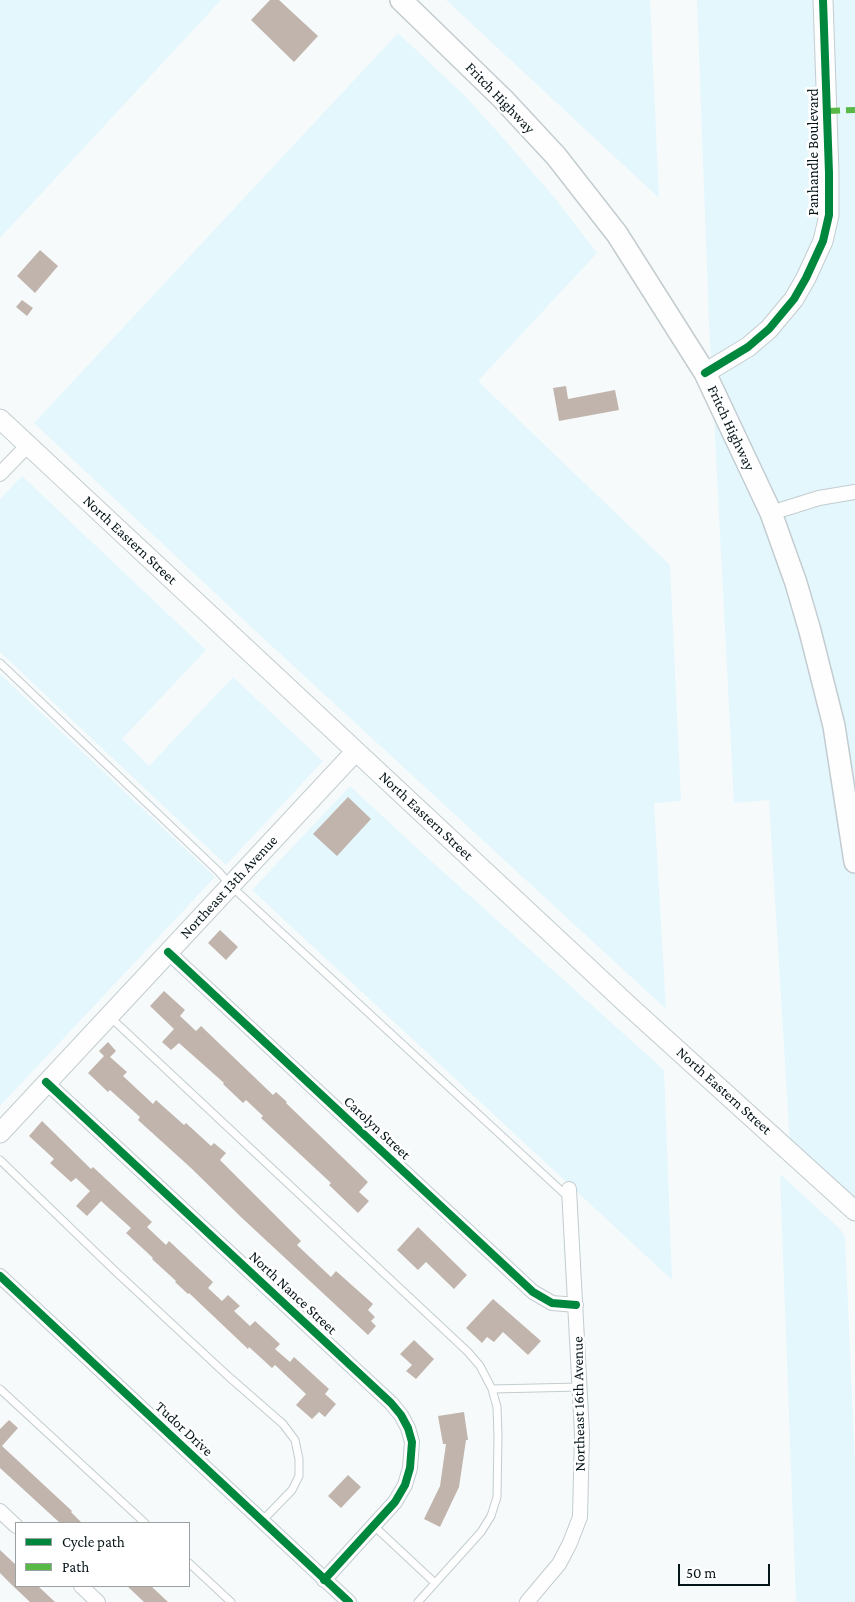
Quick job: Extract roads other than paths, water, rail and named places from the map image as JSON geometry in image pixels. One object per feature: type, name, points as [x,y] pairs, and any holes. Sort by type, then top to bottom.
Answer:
[{"type":"main road","name":"Fritch Highway","points":[[401,0],[502,99],[556,156],[617,234],[705,373],[771,513],[796,583],[834,726],[855,862]]},
{"type":"main road","name":"Panhandle Boulevard","points":[[705,373],[748,346],[769,329],[794,299],[823,241],[829,215],[829,173],[823,0]]},
{"type":"main road","name":"North Eastern Street","points":[[0,419],[629,1006],[855,1211]]},
{"type":"main road","name":"Northeast 13th Avenue","points":[[0,1133],[356,751]]},
{"type":"street","points":[[0,474],[28,445]]},
{"type":"street","points":[[771,513],[819,498],[855,492]]},
{"type":"street","name":"Carolyn Street","points":[[168,952],[533,1292],[552,1304],[576,1305]]},
{"type":"street","name":"North Nance Street","points":[[46,1082],[391,1403],[401,1415],[408,1428],[412,1442],[410,1468],[405,1485],[374,1526],[324,1580]]},
{"type":"street","name":"Northeast 16th Avenue","points":[[527,1602],[559,1564],[570,1544],[580,1517],[582,1434],[570,1194]]},
{"type":"street","name":"Tudor Drive","points":[[0,1276],[349,1602]]},
{"type":"street","points":[[0,1511],[15,1525]]},
{"type":"street","points":[[82,1587],[98,1602]]},
{"type":"lane","points":[[0,663],[219,872],[231,886],[570,1194]]},
{"type":"lane","points":[[108,1016],[468,1352],[480,1366],[492,1388],[497,1407],[498,1436],[497,1497],[492,1516],[481,1532],[418,1602]]},
{"type":"lane","points":[[0,1160],[121,1276],[283,1424],[295,1440],[299,1459],[299,1476],[292,1490],[262,1521]]},
{"type":"lane","points":[[492,1388],[580,1387]]},
{"type":"lane","points":[[0,1389],[145,1522]]},
{"type":"lane","points":[[374,1526],[435,1583]]},
{"type":"lane","points":[[190,1564],[231,1602]]}]
